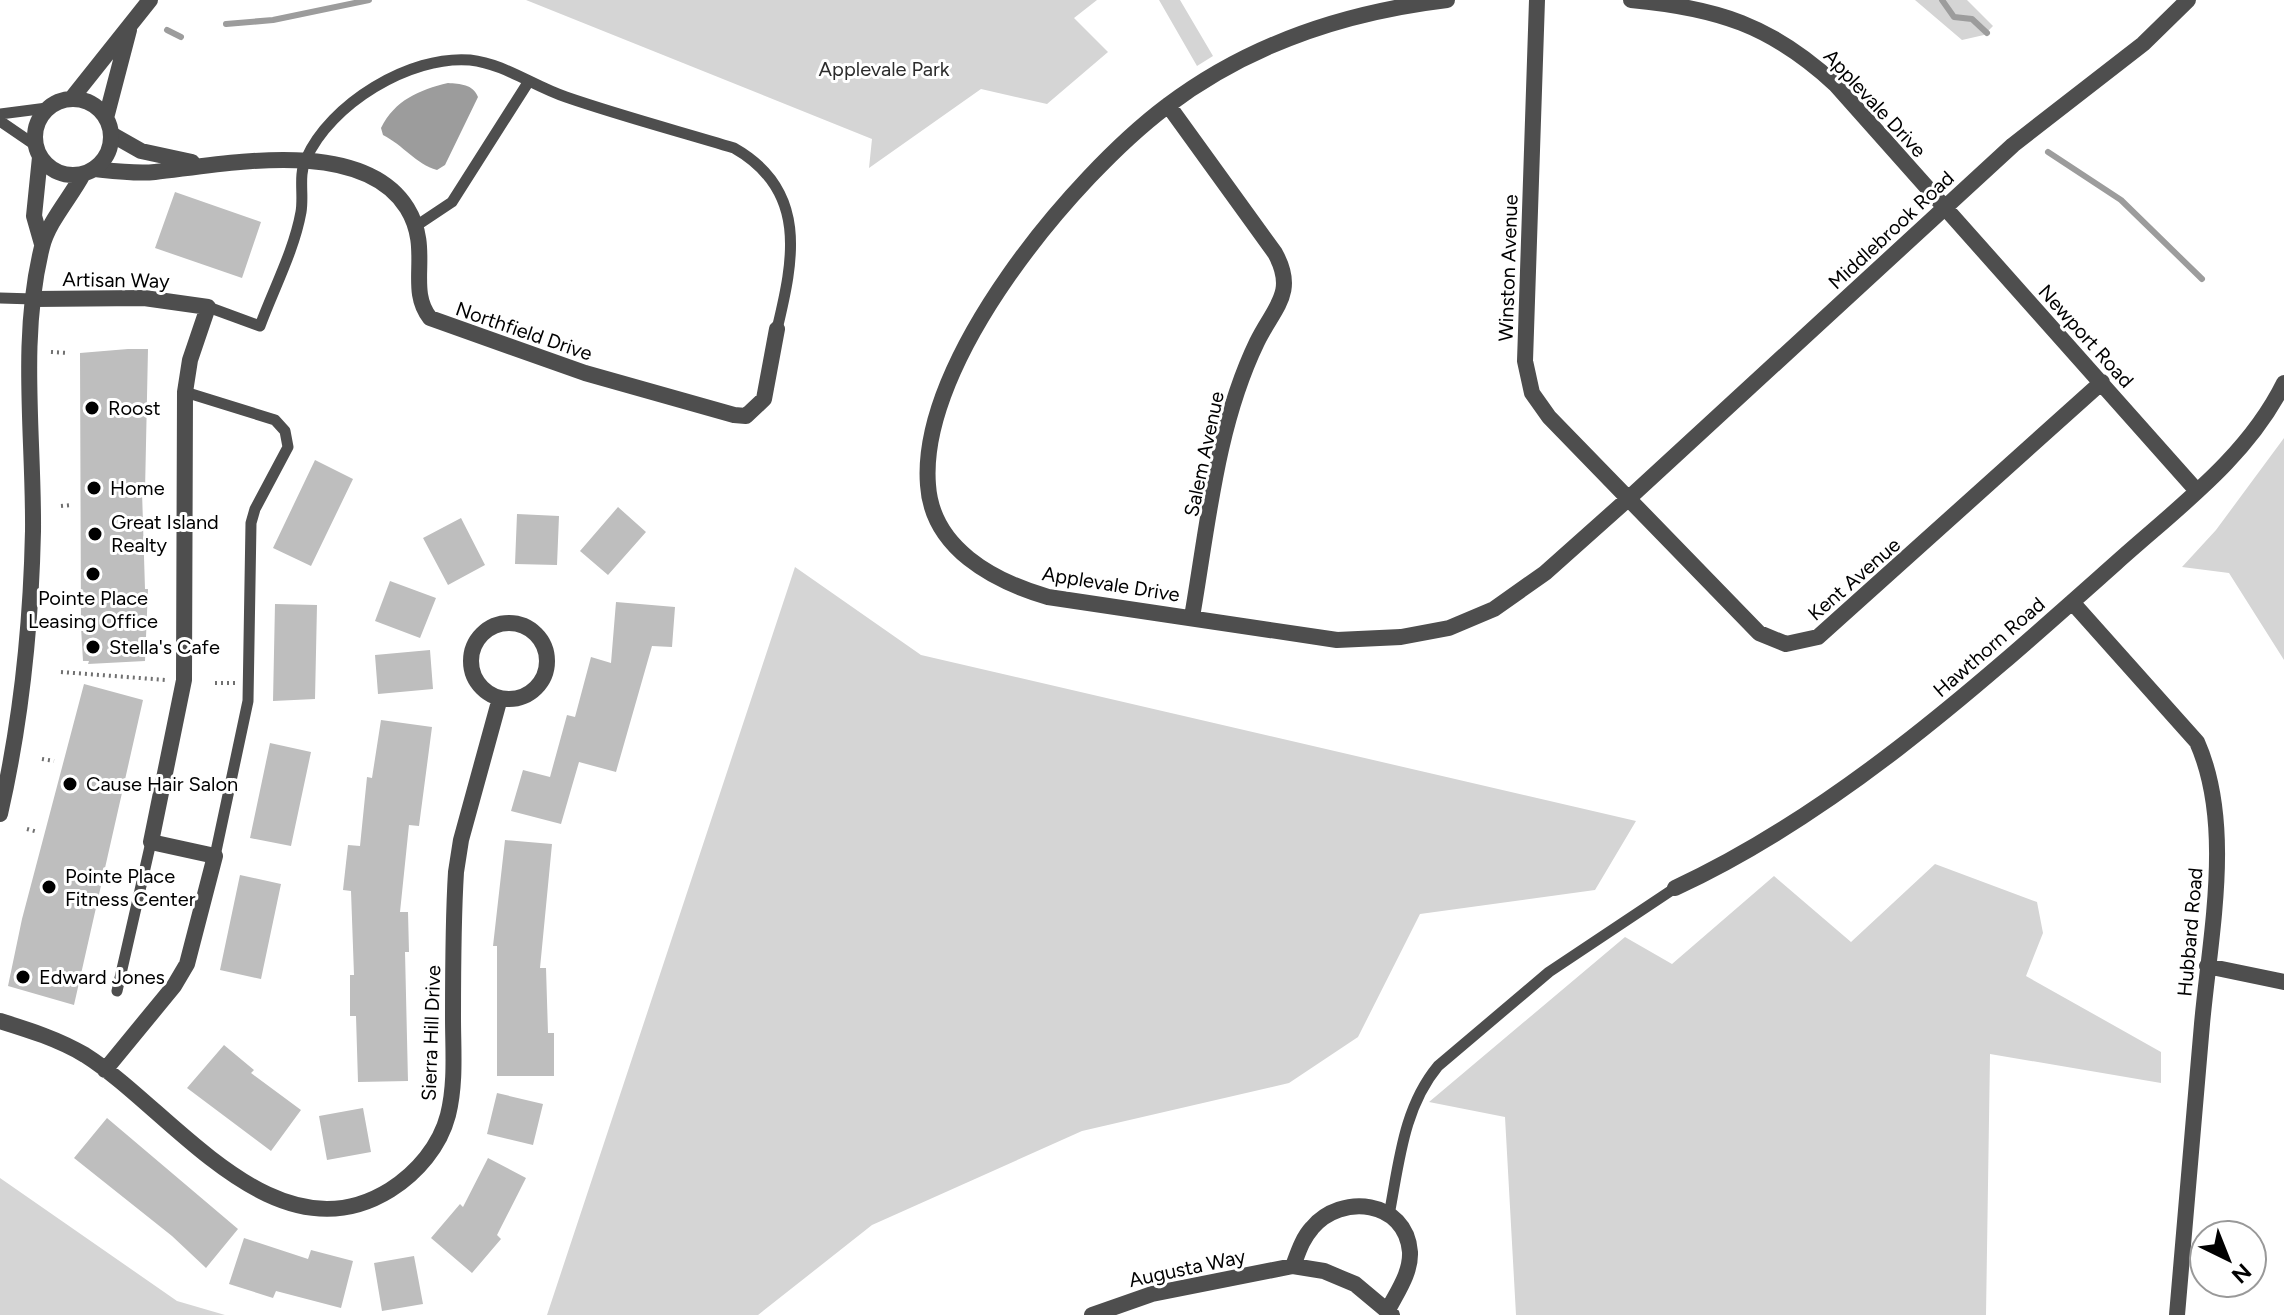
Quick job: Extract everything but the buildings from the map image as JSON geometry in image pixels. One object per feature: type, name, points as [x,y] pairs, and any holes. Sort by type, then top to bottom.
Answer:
[{"type":"street","points":[[0,814],[24,668],[33,533],[30,355],[42,244],[34,216],[36,125],[47,108],[72,98],[106,51],[130,28],[150,0]]},
{"type":"street","name":"Applevale Drive","points":[[1447,0],[1369,12],[1286,38],[1243,59],[1168,105],[1082,183],[1045,225],[995,296],[947,391],[933,434],[928,486],[944,532],[978,567],[1001,580],[1048,597],[1337,640],[1401,637],[1449,628],[1494,609],[1515,596],[1628,499]]},
{"type":"street","name":"Winston Avenue","points":[[1537,0],[1527,377],[1540,406],[1628,499]]},
{"type":"street","name":"Applevale Drive","points":[[1631,0],[1705,10],[1740,20],[1780,39],[1835,84],[1943,209]]},
{"type":"street","name":"Middlebrook Road","points":[[1628,499],[2013,145],[2143,44],[2188,0]]},
{"type":"street","points":[[42,244],[89,171],[107,154],[109,126],[130,28]]},
{"type":"street","points":[[72,98],[92,103],[109,126]]},
{"type":"street","name":"Salem Avenue","points":[[1168,105],[1275,253],[1285,274],[1281,300],[1257,340],[1225,432],[1192,617]]},
{"type":"street","name":"Northfield Drive","points":[[109,126],[141,151],[202,164]]},
{"type":"street","points":[[37,151],[46,165],[63,174],[89,171]]},
{"type":"street","name":"Northfield Drive","points":[[89,171],[152,173],[202,164],[304,162],[340,164],[372,175],[398,197],[416,226],[422,255],[418,296],[430,318],[585,373],[746,416],[764,399],[777,329]]},
{"type":"street","name":"Newport Road","points":[[1943,209],[2197,491]]},
{"type":"street","name":"Artisan Way","points":[[34,299],[144,298],[208,307]]},
{"type":"street","points":[[105,1070],[174,986],[187,964],[215,856],[151,842],[184,680],[185,392],[190,360],[208,307]]},
{"type":"street","name":"Kent Avenue","points":[[1628,499],[1748,624],[1772,641],[1802,643],[1833,626],[2102,382]]},
{"type":"street","name":"Hawthorn Road","points":[[1675,888],[1728,863],[1891,752],[1977,685],[2197,491],[2253,434],[2284,383]]},
{"type":"street","name":"Hubbard Road","points":[[2072,602],[2197,742],[2208,766],[2217,825],[2177,1315]]},
{"type":"street","points":[[513,623],[525,626],[542,642],[547,665],[536,687],[513,699],[500,698],[479,684],[472,659],[481,636],[490,628],[513,623]]},
{"type":"street","name":"Sierra Hill Drive","points":[[0,1021],[63,1043],[105,1070],[252,1188],[288,1204],[328,1209],[367,1201],[402,1182],[417,1169],[440,1136],[451,1098],[456,872],[461,840],[500,698]]},
{"type":"street","points":[[2207,966],[2284,982]]},
{"type":"street","points":[[1293,1266],[1312,1227],[1332,1211],[1366,1205],[1389,1215]]},
{"type":"street","name":"Augusta Way","points":[[1092,1315],[1152,1294],[1293,1266],[1324,1271],[1355,1284],[1390,1312],[1408,1270],[1410,1252],[1406,1235],[1389,1215]]},
{"type":"lane","points":[[208,307],[260,326],[299,221],[304,162],[317,139],[364,96],[418,68],[467,60],[489,63],[563,96],[734,148],[752,158],[779,192],[791,230],[790,277],[777,329]]},
{"type":"lane","points":[[416,226],[452,202],[529,81]]},
{"type":"lane","points":[[0,114],[47,108]]},
{"type":"lane","points":[[0,121],[37,151]]},
{"type":"lane","points":[[0,298],[34,299]]},
{"type":"lane","points":[[185,392],[275,420],[285,431],[288,447],[255,509],[251,523],[248,701],[215,856]]},
{"type":"lane","points":[[117,991],[151,842]]},
{"type":"lane","points":[[1389,1215],[1408,1120],[1424,1085],[1438,1066],[1549,972],[1675,888]]},
{"type":"path","points":[[51,352],[69,353]]},
{"type":"path","points":[[61,506],[72,505]]},
{"type":"path","points":[[61,672],[169,680]]},
{"type":"path","points":[[215,683],[221,682]]},
{"type":"path","points":[[42,759],[54,761]]},
{"type":"path","points":[[27,829],[38,832]]},
{"type":"green space","name":"Applevale Park","points":[[526,0],[1097,0],[1074,18],[1108,52],[1047,104],[981,89],[869,168],[872,139]]},
{"type":"green space","points":[[1159,0],[1180,0],[1213,56],[1197,66]]},
{"type":"green space","points":[[1915,0],[1967,0],[1993,26],[1984,35],[1962,40]]},
{"type":"green space","points":[[2284,438],[2284,660],[2229,573],[2182,567],[2216,530]]},
{"type":"green space","points":[[795,567],[921,655],[1636,821],[1595,890],[1420,914],[1358,1037],[1289,1083],[1082,1131],[872,1225],[758,1315],[547,1315]]},
{"type":"green space","points":[[1935,864],[2037,902],[2043,933],[2026,976],[2161,1052],[2161,1083],[1990,1054],[1986,1315],[1516,1315],[1505,1117],[1429,1102],[1625,937],[1672,964],[1774,876],[1851,942]]},
{"type":"green space","points":[[0,1178],[177,1301],[225,1315],[0,1315]]},
{"type":"shaded area","points":[[448,83],[469,87],[478,97],[445,165],[437,170],[383,135],[381,128],[401,103],[427,89]]},
{"type":"waterway","points":[[226,24],[273,20],[369,0]]},
{"type":"waterway","points":[[1942,0],[1954,17],[1972,19],[1987,33]]},
{"type":"waterway","points":[[167,30],[181,37]]},
{"type":"waterway","points":[[2048,152],[2121,200],[2202,279]]},
{"type":"place","name":"Roost","points":[[92,408]]},
{"type":"place","name":"Home","points":[[94,488]]},
{"type":"place","name":"Great Island Realty","points":[[95,534]]},
{"type":"place","name":"Pointe Place Leasing Office","points":[[93,574]]},
{"type":"place","name":"Stella's Cafe","points":[[93,647]]},
{"type":"place","name":"Cause Hair Salon","points":[[70,784]]},
{"type":"place","name":"Pointe Place Fitness Center","points":[[49,887]]},
{"type":"place","name":"Edward Jones","points":[[23,977]]}]
